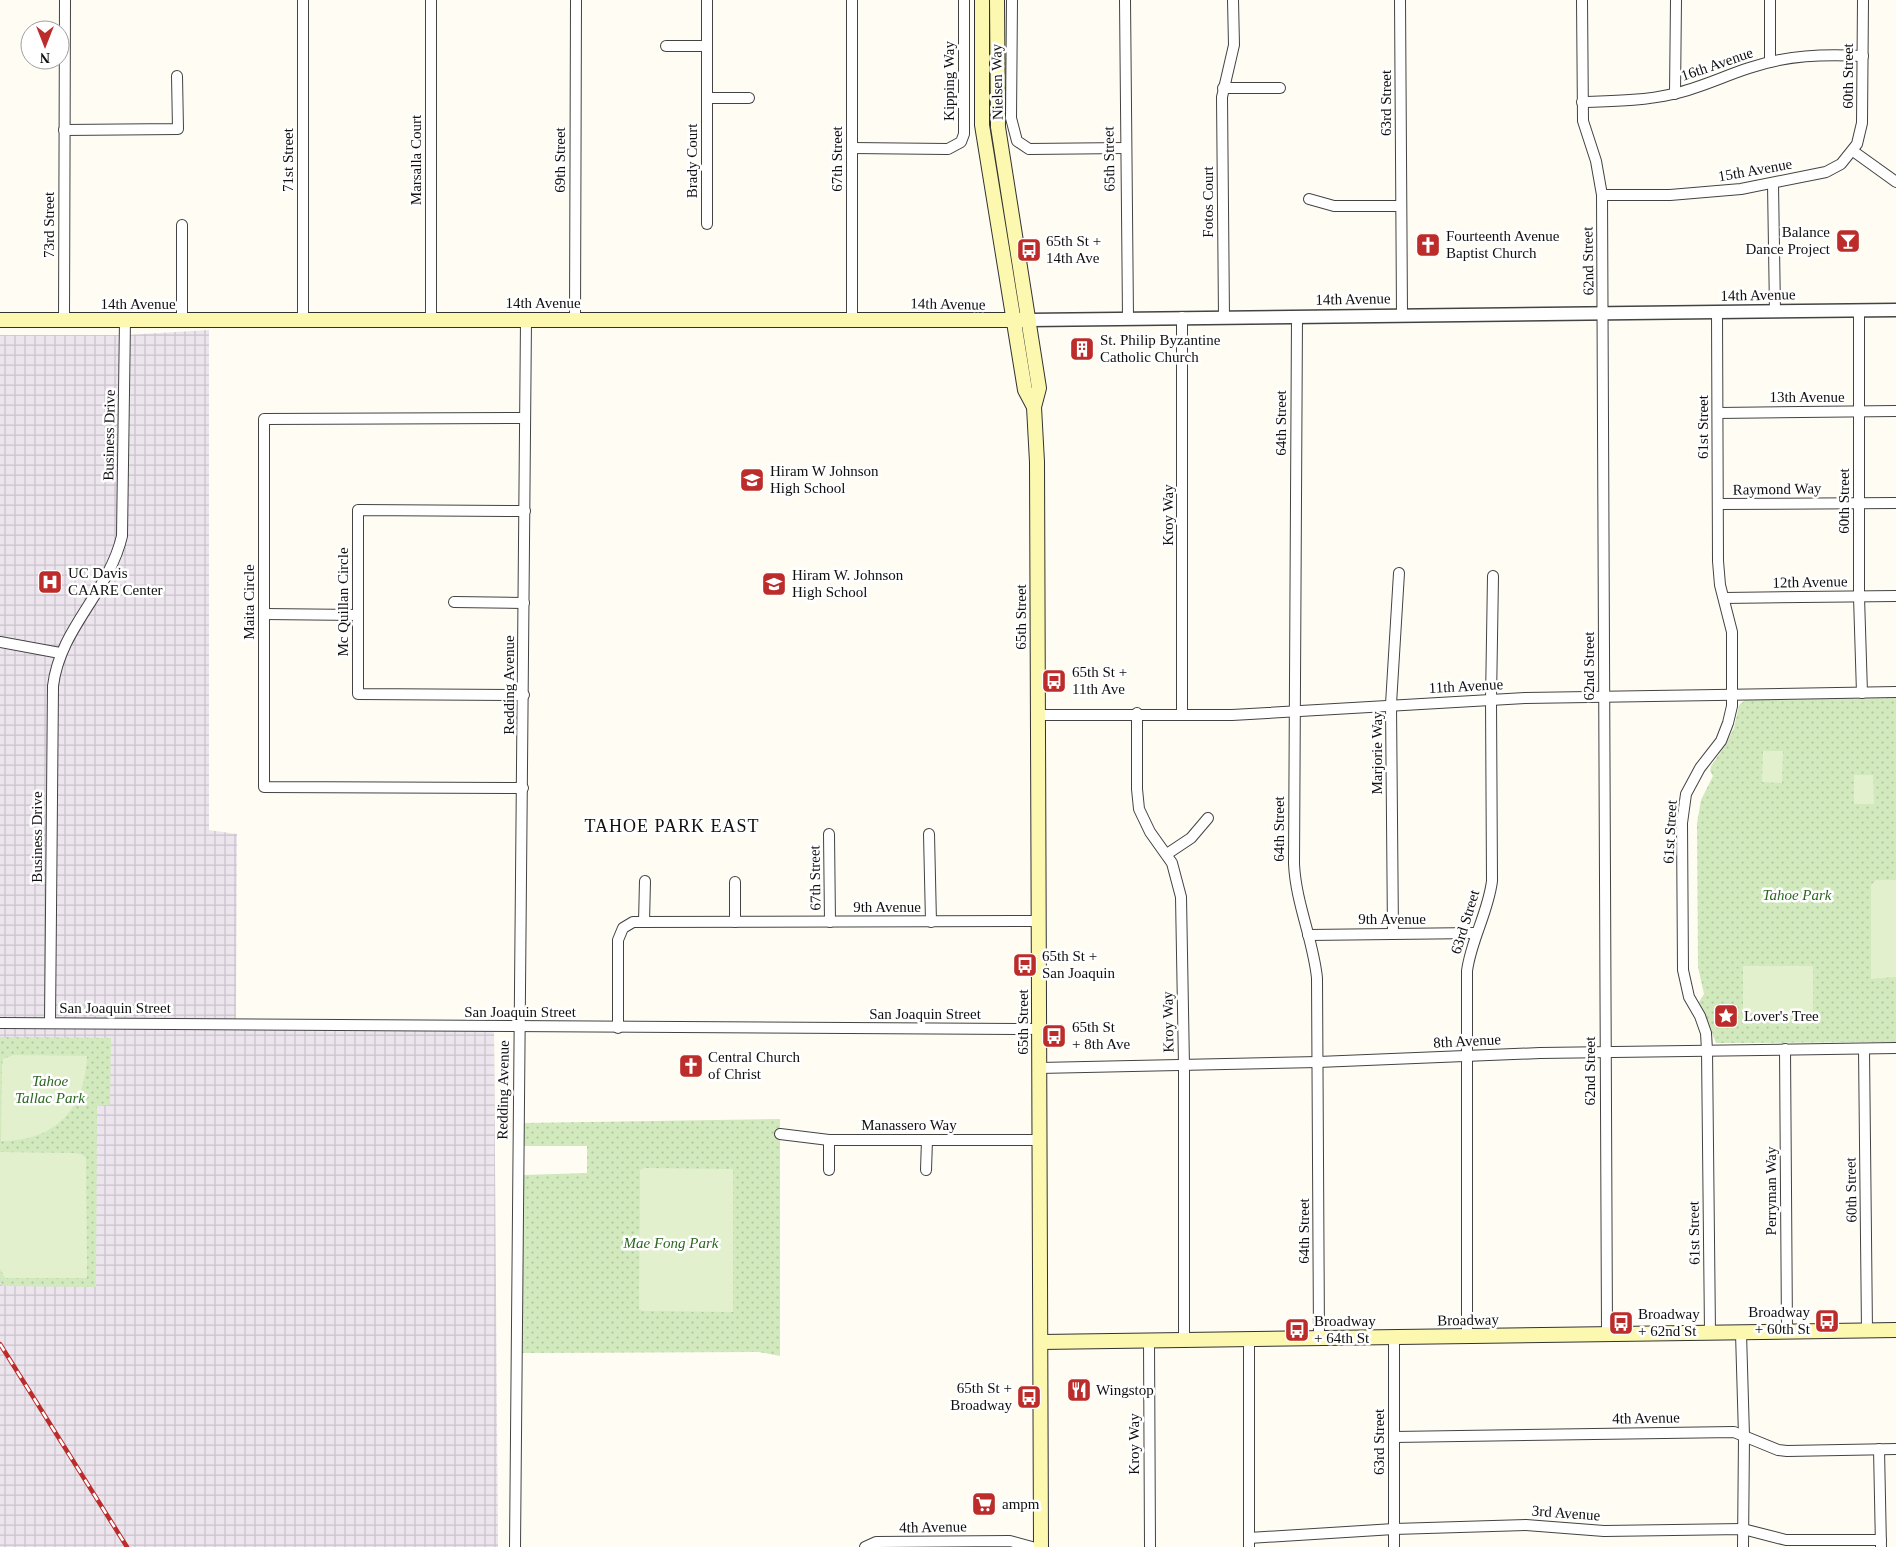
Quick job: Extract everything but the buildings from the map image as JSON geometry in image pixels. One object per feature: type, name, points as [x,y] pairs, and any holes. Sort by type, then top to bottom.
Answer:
[{"type":"main road","name":"65th Street","points":[[982,0],[982,125],[1025,390],[1034,407]]},
{"type":"main road","name":"65th Street","points":[[997,0],[998,127],[1008,202],[1039,388],[1034,407],[1037,448],[1042,1547]]},
{"type":"main road","name":"14th Avenue","points":[[0,320],[1029,320]]},
{"type":"main road","name":"Broadway","points":[[1041,1342],[1896,1330]]},
{"type":"street","name":"73rd Street","points":[[64,320],[65,0]]},
{"type":"street","name":"71st Street","points":[[302,0],[303,320]]},
{"type":"street","name":"Marsalla Court","points":[[431,0],[431,320]]},
{"type":"street","name":"69th Street","points":[[575,320],[576,0]]},
{"type":"street","name":"Brady Court","points":[[707,0],[707,224]]},
{"type":"street","name":"67th Street","points":[[852,0],[852,319]]},
{"type":"street","name":"Kipping Way","points":[[852,148],[948,148],[960,142],[964,134],[964,0]]},
{"type":"street","name":"Nielsen Way","points":[[1012,0],[1012,118],[1017,141],[1029,149],[1125,148]]},
{"type":"street","name":"65th Street","points":[[1125,0],[1128,318]]},
{"type":"street","name":"Fotos Court","points":[[1224,317],[1223,88],[1234,45],[1233,0]]},
{"type":"street","name":"63rd Street","points":[[1400,0],[1402,314]]},
{"type":"street","name":"62nd Street","points":[[1582,0],[1582,102],[1584,129],[1596,161],[1602,195],[1604,312],[1605,1051],[1608,1334]]},
{"type":"street","points":[[1675,94],[1676,0]]},
{"type":"street","points":[[1770,0],[1770,62]]},
{"type":"street","name":"60th Street","points":[[1853,151],[1857,144],[1862,123],[1863,0]]},
{"type":"street","points":[[666,46],[707,46]]},
{"type":"street","name":"16th Avenue","points":[[1582,102],[1630,101],[1675,94],[1770,62],[1814,55],[1863,56]]},
{"type":"street","points":[[64,130],[178,129],[177,76]]},
{"type":"street","points":[[1223,88],[1280,88]]},
{"type":"street","points":[[707,98],[749,98]]},
{"type":"street","points":[[1853,151],[1896,182]]},
{"type":"street","name":"15th Avenue","points":[[1602,195],[1706,193],[1773,184],[1832,170],[1841,164],[1853,151]]},
{"type":"street","points":[[1773,184],[1775,311]]},
{"type":"street","points":[[1309,199],[1334,206],[1401,206]]},
{"type":"street","points":[[182,225],[182,320]]},
{"type":"street","name":"60th Street","points":[[1859,310],[1859,597],[1862,693]]},
{"type":"street","name":"14th Avenue","points":[[1029,320],[1402,314],[1896,310]]},
{"type":"street","name":"61st Street","points":[[1710,1333],[1707,1050],[1706,1033],[1700,1016],[1689,997],[1683,970],[1683,814],[1686,794],[1728,724],[1733,694],[1732,632],[1718,571],[1718,312]]},
{"type":"street","name":"64th Street","points":[[1297,316],[1294,711],[1295,878],[1317,978],[1319,1339]]},
{"type":"street","name":"Kroy Way","points":[[1182,317],[1182,714]]},
{"type":"street","name":"Business Drive","points":[[50,1023],[53,686],[60,653],[72,629],[107,578],[118,553],[122,536],[125,320]]},
{"type":"street","name":"Redding Avenue","points":[[514,1547],[519,1027],[521,1018],[526,320]]},
{"type":"street","name":"13th Avenue","points":[[1718,413],[1896,411]]},
{"type":"street","name":"Maita Circle","points":[[523,788],[264,787],[264,419],[525,418]]},
{"type":"street","name":"Raymond Way","points":[[1718,504],[1896,503]]},
{"type":"street","name":"Mc Quillan Circle","points":[[524,695],[358,694],[358,510],[525,511]]},
{"type":"street","name":"Marjorie Way","points":[[1393,934],[1391,704],[1398,573]]},
{"type":"street","name":"63rd Street","points":[[1467,1336],[1467,971],[1476,933],[1489,900],[1492,881],[1490,700],[1493,576]]},
{"type":"street","name":"12th Avenue","points":[[1724,598],[1896,596]]},
{"type":"street","points":[[454,602],[524,603]]},
{"type":"street","points":[[264,614],[358,614]]},
{"type":"street","points":[[0,642],[60,653]]},
{"type":"street","name":"11th Avenue","points":[[1038,715],[1137,713],[1232,715],[1391,704],[1604,696],[1896,692]]},
{"type":"street","name":"Kroy Way","points":[[1137,713],[1137,789],[1140,809],[1150,832],[1167,854],[1177,874],[1180,888],[1184,1066],[1184,1341]]},
{"type":"street","points":[[1167,854],[1191,838],[1208,818]]},
{"type":"street","name":"67th Street","points":[[829,834],[830,922]]},
{"type":"street","points":[[930,834],[931,922]]},
{"type":"street","points":[[644,922],[645,881]]},
{"type":"street","points":[[735,882],[736,922]]},
{"type":"street","name":"9th Avenue","points":[[618,1028],[620,933],[628,924],[644,922],[1039,921]]},
{"type":"street","name":"9th Avenue","points":[[1308,935],[1476,933]]},
{"type":"street","name":"San Joaquin Street","points":[[0,1023],[1039,1029]]},
{"type":"street","name":"8th Avenue","points":[[1039,1068],[1318,1062],[1605,1051],[1896,1048]]},
{"type":"street","name":"60th Street","points":[[1864,1049],[1867,1331]]},
{"type":"street","name":"Perryman Way","points":[[1785,1050],[1787,1332]]},
{"type":"street","name":"Manassero Way","points":[[780,1134],[829,1140],[1040,1140]]},
{"type":"street","points":[[829,1140],[829,1170]]},
{"type":"street","points":[[926,1170],[927,1140]]},
{"type":"street","points":[[1741,1333],[1744,1436],[1743,1547]]},
{"type":"street","name":"63rd Street","points":[[1394,1338],[1394,1547]]},
{"type":"street","points":[[1249,1340],[1249,1543]]},
{"type":"street","name":"Kroy Way","points":[[1148,1341],[1150,1547]]},
{"type":"street","name":"4th Avenue","points":[[1394,1437],[1734,1432],[1787,1451],[1896,1449]]},
{"type":"street","points":[[1879,1449],[1881,1543]]},
{"type":"street","name":"3rd Avenue","points":[[1249,1543],[1394,1529],[1526,1525],[1604,1531],[1743,1529],[1786,1540],[1881,1543]]},
{"type":"street","name":"4th Avenue","points":[[865,1547],[876,1542],[1010,1541],[1032,1547]]},
{"type":"shaded area","points":[[209,330],[209,830],[237,834],[236,1023],[494,1025],[498,1547],[0,1547],[0,335],[125,335]]},
{"type":"green space","name":"Tahoe Park","points":[[1896,698],[1896,1042],[1716,1043],[1699,1002],[1704,994],[1698,967],[1697,823],[1701,800],[1713,776],[1710,771],[1711,766],[1725,746],[1734,728],[1739,705],[1745,700]]},
{"type":"green space","points":[[1763,751],[1783,751],[1782,783],[1762,782]]},
{"type":"green space","points":[[1854,775],[1873,775],[1874,804],[1854,804]]},
{"type":"green space","points":[[1876,880],[1896,880],[1896,977],[1871,979],[1871,885]]},
{"type":"green space","points":[[1743,966],[1813,966],[1813,1013],[1743,1013]]},
{"type":"green space","name":"Tahoe Tallac Park","points":[[0,1037],[111,1038],[110,1105],[97,1106],[96,1287],[2,1286],[0,1282]]},
{"type":"green space","points":[[13,1055],[87,1056],[85,1075],[73,1106],[64,1118],[52,1128],[20,1140],[1,1141],[2,1066],[3,1059]]},
{"type":"green space","name":"Mae Fong Park","points":[[780,1119],[780,1356],[759,1352],[522,1353],[523,1175],[587,1173],[587,1146],[523,1146],[523,1123]]},
{"type":"green space","points":[[0,1152],[72,1153],[82,1154],[86,1158],[87,1278],[5,1278],[0,1269]]},
{"type":"green space","points":[[644,1168],[733,1169],[733,1312],[642,1311],[639,1309],[640,1170]]},
{"type":"railway","points":[[0,1344],[127,1547]]},
{"type":"place","name":"Balance Dance Project","points":[[1848,241]]},
{"type":"place","name":"Fourteenth Avenue Baptist Church","points":[[1428,245]]},
{"type":"place","name":"65th St + 14th Ave","points":[[1029,250]]},
{"type":"place","name":"St. Philip Byzantine Catholic Church","points":[[1082,349]]},
{"type":"place","name":"Hiram W Johnson High School","points":[[752,480]]},
{"type":"place","name":"UC Davis CAARE Center","points":[[50,582]]},
{"type":"place","name":"Hiram W. Johnson High School","points":[[774,584]]},
{"type":"place","name":"65th St + 11th Ave","points":[[1054,681]]},
{"type":"place","name":"65th St + San Joaquin","points":[[1025,965]]},
{"type":"place","name":"Lover's Tree","points":[[1726,1016]]},
{"type":"place","name":"65th St + 8th Ave","points":[[1054,1036]]},
{"type":"place","name":"Central Church of Christ","points":[[691,1066]]},
{"type":"place","name":"Broadway + 60th St","points":[[1827,1321]]},
{"type":"place","name":"Broadway + 62nd St","points":[[1621,1323]]},
{"type":"place","name":"Broadway + 64th St","points":[[1297,1330]]},
{"type":"place","name":"Wingstop","points":[[1079,1390]]},
{"type":"place","name":"65th St + Broadway","points":[[1029,1397]]},
{"type":"place","name":"ampm","points":[[984,1504]]},
{"type":"district","name":"TAHOE PARK EAST","points":[[672,826]]}]
